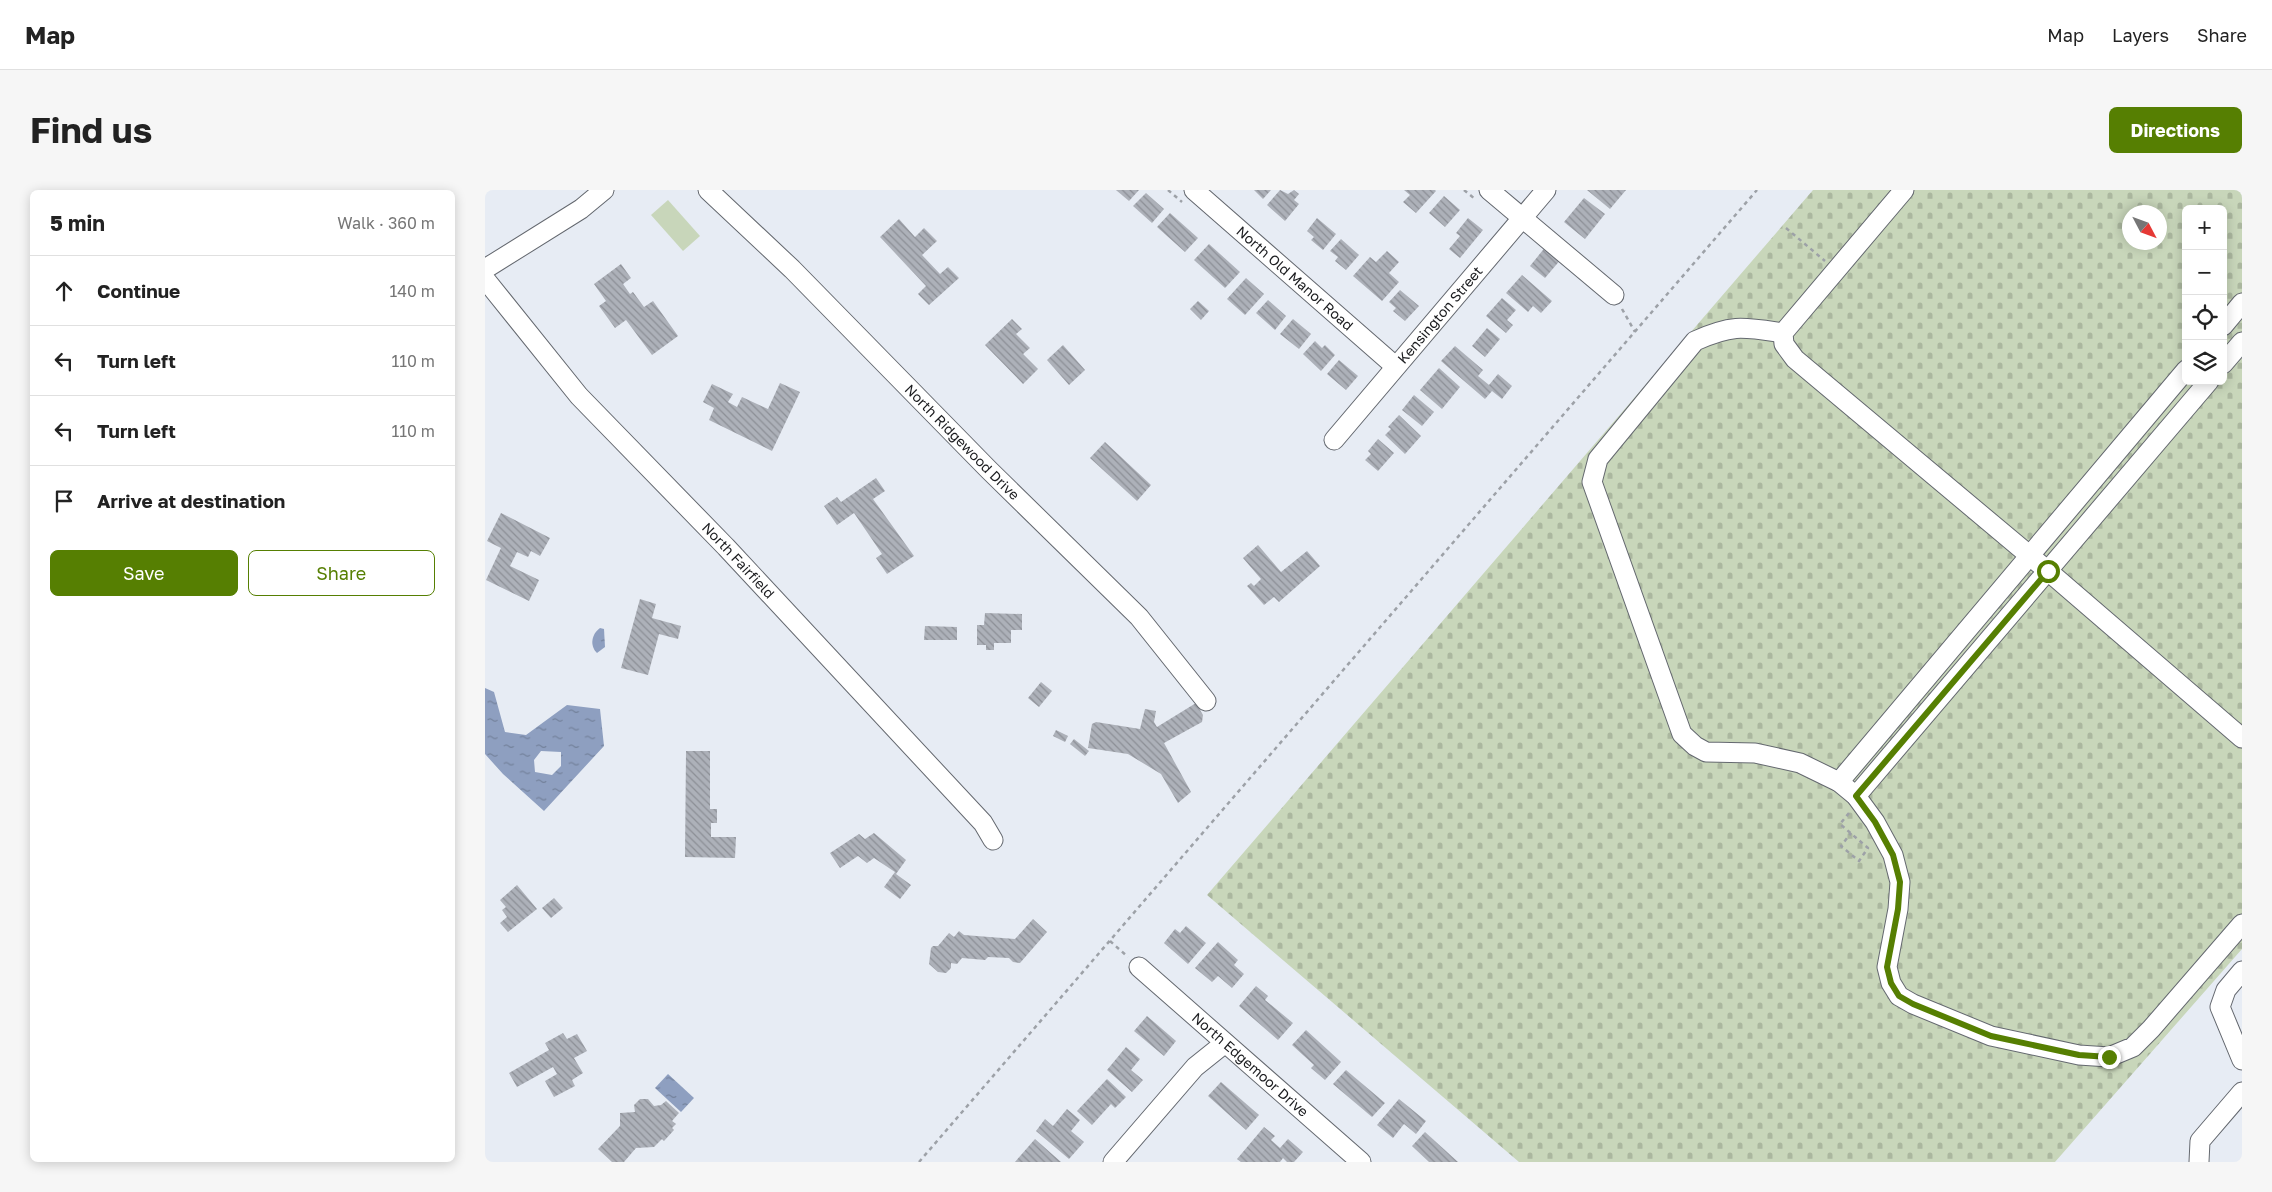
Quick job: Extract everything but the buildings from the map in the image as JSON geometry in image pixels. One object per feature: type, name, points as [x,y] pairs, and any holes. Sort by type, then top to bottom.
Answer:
[{"type":"street","points":[[486,279],[604,190]]},
{"type":"street","name":"North Ridgewood Drive","points":[[708,190],[792,269],[989,470],[1139,617],[1206,701]]},
{"type":"street","name":"North Old Manor Road","points":[[1194,190],[1395,366]]},
{"type":"street","points":[[1489,190],[1614,295]]},
{"type":"street","name":"Kensington Street","points":[[1334,440],[1546,190]]},
{"type":"street","points":[[1904,190],[1783,333],[1784,344],[1795,358],[2048,571],[2242,738]]},
{"type":"street","name":"North Fairfield","points":[[486,279],[579,396],[730,552],[983,823],[993,840]]},
{"type":"street","points":[[2227,321],[2242,303]]},
{"type":"street","points":[[1783,333],[1741,327],[1718,331],[1695,341],[1597,459],[1592,482],[1682,734],[1695,746],[1706,752],[1764,755],[1799,763],[1839,782],[1858,798],[1875,822],[1893,855],[1900,882],[1898,909],[1887,967],[1891,983],[1899,996],[1913,1004],[1991,1036],[2079,1055],[2109,1057],[2133,1047],[2151,1029],[2242,924]]},
{"type":"street","points":[[2227,359],[2242,342]]},
{"type":"street","points":[[1839,782],[2182,375]]},
{"type":"street","points":[[1858,798],[2206,385]]},
{"type":"street","name":"North Edgemoor Drive","points":[[1139,967],[1361,1162]]},
{"type":"street","points":[[2242,970],[2226,990],[2220,1008],[2242,1060]]},
{"type":"street","points":[[1113,1162],[1195,1067],[1225,1042]]},
{"type":"street","points":[[2199,1162],[2200,1141],[2242,1092]]},
{"type":"path","points":[[919,1162],[1757,190]]},
{"type":"path","points":[[1786,228],[1836,270]]},
{"type":"path","points":[[1614,295],[1635,332]]},
{"type":"path","points":[[1851,833],[1841,846],[1859,861],[1868,848],[1851,833],[1840,824],[1858,798]]},
{"type":"path","points":[[1110,941],[1139,967]]},
{"type":"green space","points":[[1813,190],[2242,190],[2242,949],[2055,1162],[1519,1162],[1207,895]]},
{"type":"green space","points":[[668,200],[700,236],[683,251],[651,215]]},
{"type":"water","points":[[600,628],[604,629],[605,647],[597,653],[592,643],[595,633]]},
{"type":"water","points":[[485,688],[494,692],[505,732],[526,735],[567,705],[600,709],[604,746],[544,811],[503,774],[485,754]],"holes":[[[541,751],[561,752],[561,766],[552,775],[535,772],[534,760]]]},
{"type":"water","points":[[668,1074],[694,1098],[681,1112],[655,1088]]},
{"type":"route","points":[[2048,571],[1856,796],[1875,822],[1893,855],[1900,882],[1898,909],[1887,967],[1891,983],[1899,996],[1913,1004],[1991,1036],[2079,1055],[2109,1057]]}]
